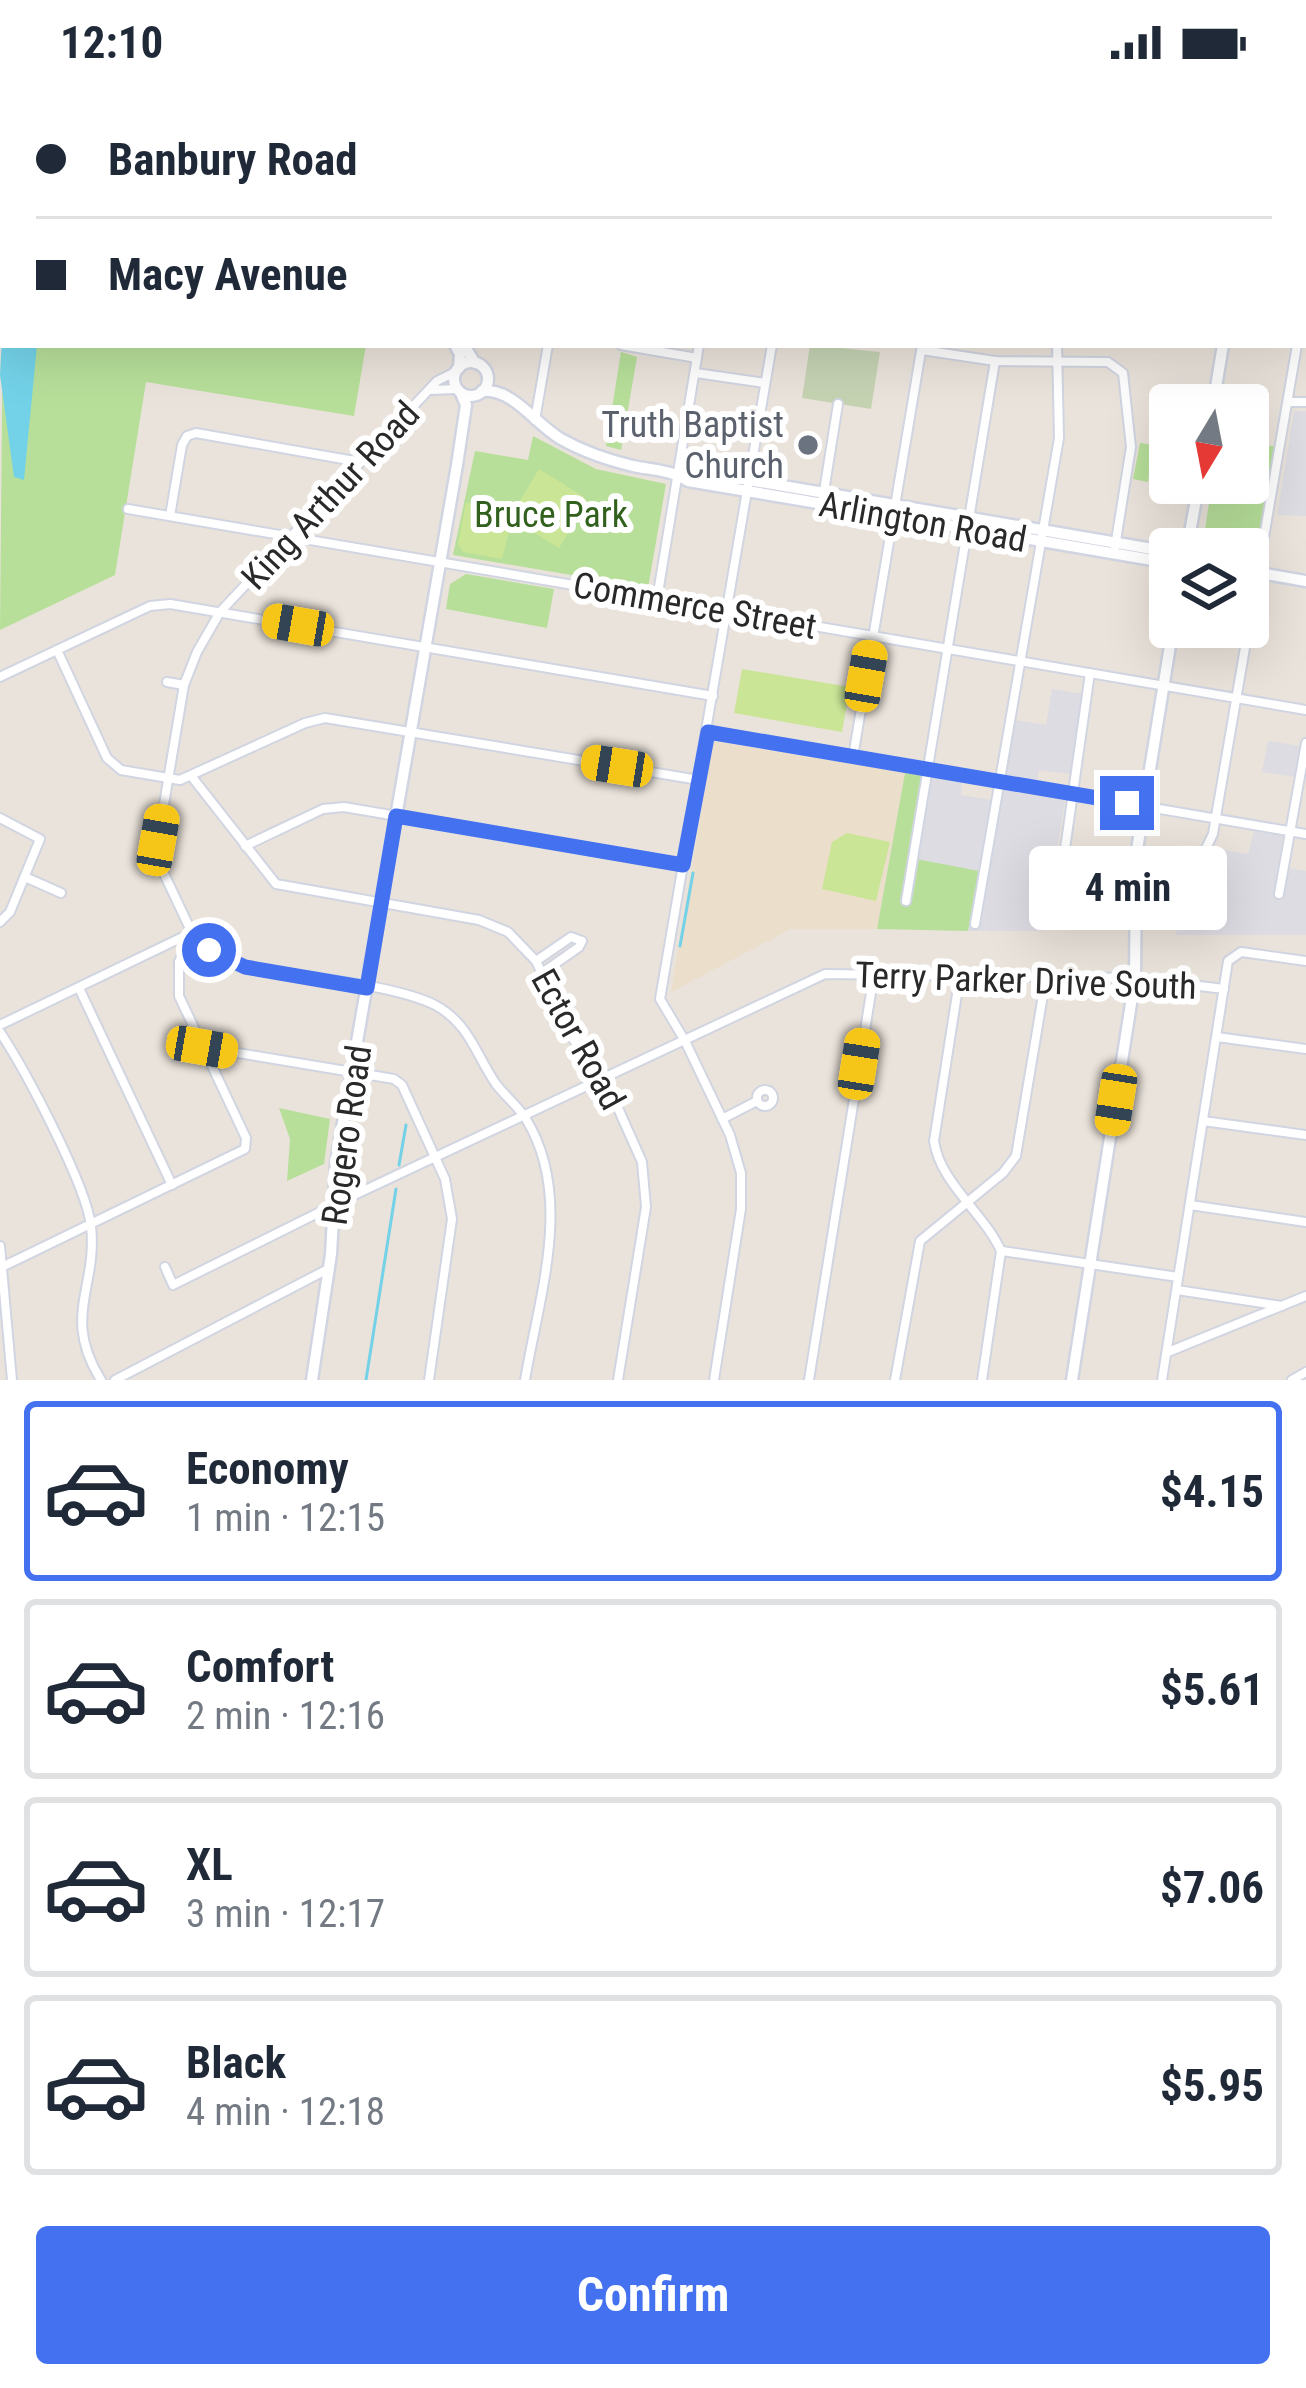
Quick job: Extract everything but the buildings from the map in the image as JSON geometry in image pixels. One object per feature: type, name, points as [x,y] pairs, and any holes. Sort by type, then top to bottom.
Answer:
[{"type":"main road","points":[[460,348],[459,391],[480,392],[487,375],[462,348]]},
{"type":"main road","points":[[1216,384],[1222,348]]},
{"type":"main road","points":[[457,370],[475,363]]},
{"type":"main road","name":"Arlington Road","points":[[487,375],[512,393],[516,404]]},
{"type":"main road","name":"Rogero Road","points":[[312,1380],[351,1072],[458,465],[466,405],[459,391]]},
{"type":"main road","name":"Arlington Road","points":[[480,392],[501,391],[563,440],[607,459],[677,474],[688,481],[747,486],[1149,550]]},
{"type":"main road","name":"Rogero Road","points":[[458,465],[480,392]]},
{"type":"main road","name":"Arlington Road","points":[[1115,548],[1149,557]]},
{"type":"main road","points":[[1269,575],[1306,581]]},
{"type":"main road","points":[[1072,1380],[1135,978],[1143,806],[1169,648]]},
{"type":"street","points":[[535,421],[547,348]]},
{"type":"street","points":[[639,348],[697,358]]},
{"type":"street","points":[[657,599],[699,348]]},
{"type":"street","points":[[714,1380],[742,1190],[737,1156],[722,1119],[660,999],[772,348]]},
{"type":"street","points":[[853,757],[922,348],[995,361],[1118,366],[1123,373],[1132,448],[1115,548]]},
{"type":"street","points":[[975,924],[1059,439],[1057,348]]},
{"type":"street","points":[[1263,528],[1297,348]]},
{"type":"street","points":[[906,901],[995,361]]},
{"type":"street","name":"King Arthur Road","points":[[192,933],[157,853],[184,685],[197,652],[220,612],[289,537],[437,381],[457,370]]},
{"type":"street","points":[[695,373],[766,383]]},
{"type":"street","name":"King Arthur Road","points":[[429,391],[447,387],[459,391]]},
{"type":"street","points":[[1288,402],[1306,402]]},
{"type":"street","points":[[823,499],[838,404]]},
{"type":"street","points":[[170,516],[182,445],[196,433],[361,462]]},
{"type":"street","name":"Commerce Street","points":[[128,509],[1306,710]]},
{"type":"street","points":[[0,677],[159,604],[713,696]]},
{"type":"street","points":[[1136,883],[1186,889],[1217,819],[1244,648]]},
{"type":"street","points":[[57,650],[113,766],[169,779],[192,777],[319,719],[699,780]]},
{"type":"street","points":[[1061,877],[1090,673]]},
{"type":"street","points":[[166,682],[184,685]]},
{"type":"street","points":[[708,732],[1306,834]]},
{"type":"street","points":[[1280,894],[1306,742]]},
{"type":"street","name":"Ector Road","points":[[192,777],[276,884],[496,925],[520,941],[536,961],[573,1039],[605,1079],[633,1137],[646,1184],[618,1380]]},
{"type":"street","points":[[244,846],[333,807],[683,865]]},
{"type":"street","points":[[0,818],[40,838],[10,912],[0,922]]},
{"type":"street","points":[[25,877],[61,893]]},
{"type":"street","points":[[101,1380],[89,1361],[80,1322],[91,1223],[82,1193],[0,1028],[192,933]]},
{"type":"street","points":[[192,933],[221,957],[245,967],[409,996],[447,1012],[470,1036],[497,1084],[525,1117],[545,1164],[551,1209],[525,1380]]},
{"type":"street","points":[[1,1267],[242,1152],[246,1145],[177,987],[183,948],[192,933]]},
{"type":"street","points":[[536,961],[571,937],[581,940],[579,947],[542,974]]},
{"type":"street","points":[[1162,1380],[1232,955],[1241,952],[1306,961]]},
{"type":"street","name":"Terry Parker Drive South","points":[[165,1267],[173,1286],[825,974],[1135,978],[1224,989]]},
{"type":"street","points":[[809,1380],[874,974]]},
{"type":"street","points":[[960,975],[934,1141],[940,1163],[1001,1251],[982,1380]]},
{"type":"street","points":[[895,1380],[920,1241],[1003,1173],[1016,1156],[1046,977]]},
{"type":"street","points":[[79,988],[172,1185]]},
{"type":"street","points":[[1217,1036],[1306,1048]]},
{"type":"street","points":[[202,1047],[394,1079],[402,1085],[451,1201],[452,1237],[429,1380]]},
{"type":"street","points":[[722,1119],[758,1101]]},
{"type":"street","points":[[1203,1120],[1306,1135]]},
{"type":"street","points":[[1190,1205],[1306,1222]]},
{"type":"street","points":[[0,1246],[12,1380]]},
{"type":"street","points":[[1001,1251],[1178,1277]]},
{"type":"street","points":[[115,1380],[329,1268]]},
{"type":"street","points":[[1177,1290],[1283,1306]]},
{"type":"street","points":[[1167,1352],[1306,1296]]},
{"type":"street","points":[[1292,1380],[1306,1372]]},
{"type":"shaded area","points":[[1294,411],[1306,411],[1306,516],[1277,515]]},
{"type":"shaded area","points":[[1052,689],[1083,694],[1071,774],[1039,770],[1035,794],[1065,800],[1044,931],[968,931],[979,872],[918,861],[932,777],[962,783],[961,795],[991,800],[994,788],[1003,789],[1014,720],[1046,725]]},
{"type":"shaded area","points":[[713,741],[905,773],[877,929],[791,929],[671,992]]},
{"type":"shaded area","points":[[1268,741],[1301,746],[1295,777],[1262,772]]},
{"type":"shaded area","points":[[1254,831],[1283,836],[1278,866],[1306,871],[1306,935],[1176,935],[1182,899],[1193,901],[1218,849],[1248,854]]},
{"type":"green space","points":[[3,348],[365,348],[354,416],[146,382],[115,575],[0,630]]},
{"type":"green space","points":[[810,348],[880,352],[871,409],[802,398]]},
{"type":"green space","points":[[621,352],[637,357],[621,450],[606,446]]},
{"type":"green space","name":"Bruce Park","points":[[533,436],[596,469],[666,484],[648,588],[453,555],[475,451],[528,460]]},
{"type":"green space","points":[[1140,443],[1149,444],[1148,482],[1133,479]]},
{"type":"green space","points":[[1269,446],[1277,446],[1269,491]]},
{"type":"green space","points":[[539,469],[584,497],[585,506],[559,548],[512,519],[502,559],[463,552],[458,544],[466,502],[509,519]]},
{"type":"green space","points":[[1209,504],[1267,504],[1262,528],[1205,528]]},
{"type":"green space","points":[[466,574],[554,589],[547,628],[446,609],[450,584]]},
{"type":"green space","points":[[742,669],[850,687],[842,732],[734,713]]},
{"type":"green space","points":[[905,773],[922,776],[911,858],[979,871],[968,931],[877,929]]},
{"type":"green space","points":[[847,833],[890,842],[876,901],[822,889],[832,842]]},
{"type":"green space","points":[[279,1108],[330,1119],[324,1164],[287,1181],[290,1139]]},
{"type":"water","points":[[1,348],[37,348],[24,480],[14,477],[0,375]]},
{"type":"waterway","points":[[680,946],[693,873]]},
{"type":"waterway","points":[[399,1165],[406,1125]]},
{"type":"waterway","points":[[366,1380],[396,1189]]},
{"type":"place","name":"Truth Baptist Church","points":[[808,445]]},
{"type":"route","points":[[209,950],[245,967],[367,988],[396,816],[683,865],[708,732],[1127,803]]}]
